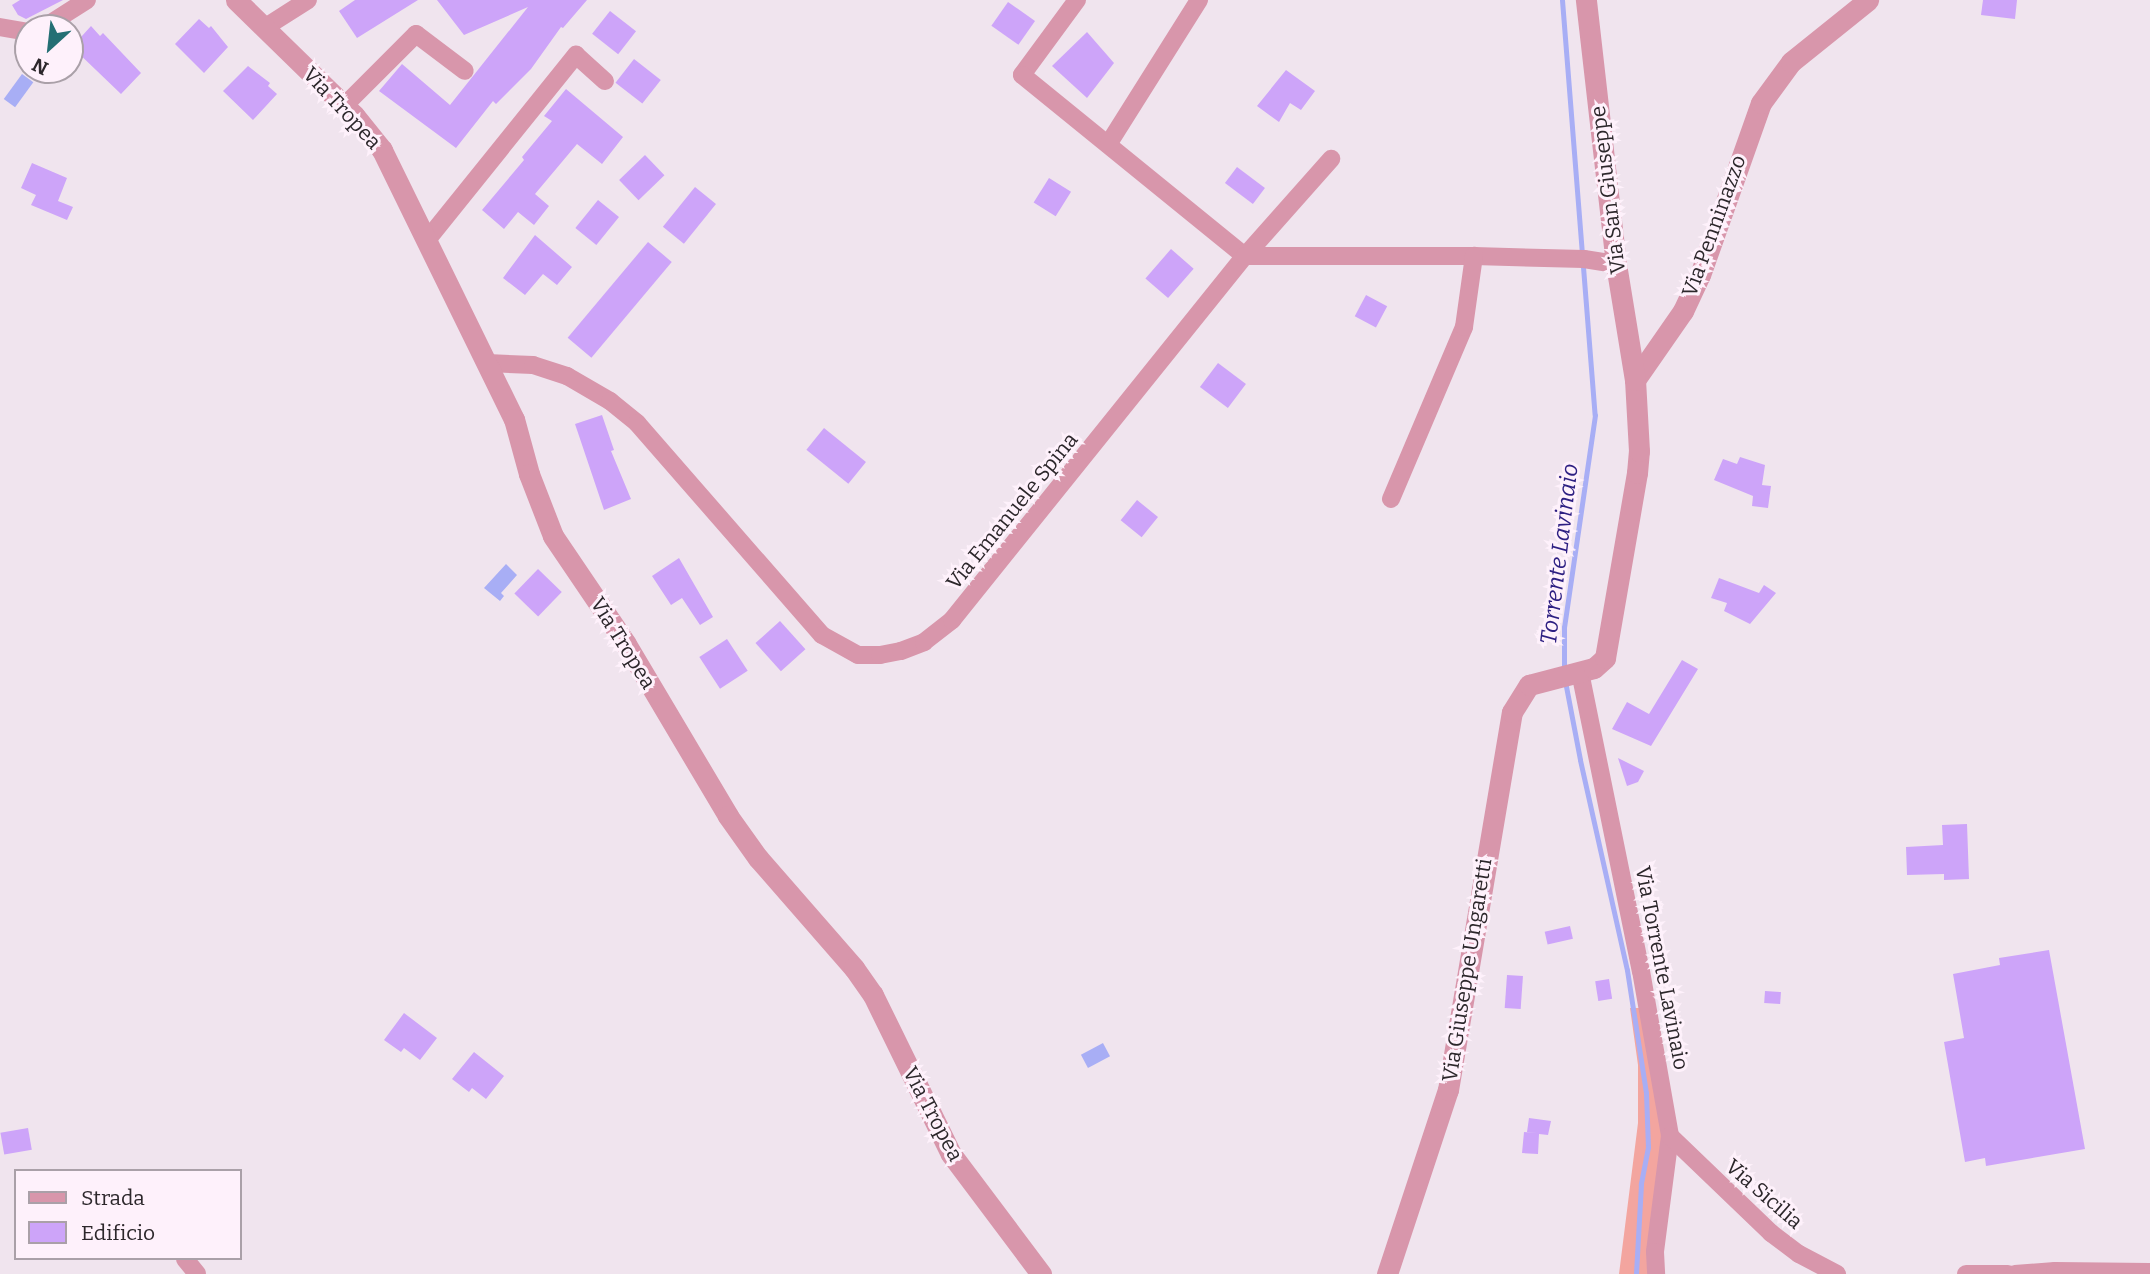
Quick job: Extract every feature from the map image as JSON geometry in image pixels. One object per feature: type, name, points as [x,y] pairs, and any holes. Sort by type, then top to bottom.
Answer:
[{"type":"street","points":[[65,14],[87,0]]},
{"type":"street","name":"Via Tropea","points":[[236,0],[344,106],[382,150],[514,419],[528,474],[553,536],[626,644],[728,816],[758,858],[854,968],[873,995],[951,1153],[1041,1274]]},
{"type":"street","points":[[264,27],[308,0]]},
{"type":"street","points":[[1077,0],[1022,75],[1245,256],[1474,256],[1584,259],[1616,264]]},
{"type":"street","points":[[1109,144],[1199,0]]},
{"type":"street","name":"Via San Giuseppe","points":[[1586,0],[1616,264],[1634,380]]},
{"type":"street","name":"Via Penninazzo","points":[[1634,380],[1683,311],[1712,244],[1751,127],[1768,93],[1791,62],[1868,0]]},
{"type":"street","points":[[344,106],[416,34],[464,71]]},
{"type":"street","points":[[427,240],[576,55],[605,81]]},
{"type":"street","name":"Via Emanuele Spina","points":[[486,363],[533,365],[567,376],[610,401],[637,423],[822,635],[858,655],[901,651],[924,642],[952,620],[1245,256],[1331,159]]},
{"type":"street","points":[[1391,499],[1464,327],[1474,256]]},
{"type":"street","points":[[1577,673],[1594,668],[1605,658],[1639,451],[1634,380]]},
{"type":"street","name":"Via Giuseppe Ungaretti","points":[[1387,1274],[1448,1090],[1507,729],[1520,697],[1530,685],[1577,673]]},
{"type":"street","name":"Via Torrente Lavinaio","points":[[1577,673],[1641,971],[1670,1136],[1657,1238],[1656,1274]]},
{"type":"street","name":"Via Sicilia","points":[[1670,1136],[1771,1233],[1800,1254],[1837,1274]]},
{"type":"street","points":[[186,1260],[197,1274]]},
{"type":"street","points":[[2015,1274],[2055,1270],[2150,1272]]},
{"type":"street","points":[[1966,1274],[2008,1274]]},
{"type":"shaded area","points":[[1630,1008],[1640,1008],[1664,1133],[1649,1274],[1619,1274],[1638,1123],[1638,1065]]},
{"type":"water","points":[[15,84],[32,84],[15,107],[4,99]]},
{"type":"water","points":[[506,564],[517,575],[501,593],[504,596],[500,601],[484,588]]},
{"type":"water","points":[[1103,1043],[1110,1056],[1088,1068],[1081,1055]]},
{"type":"building","points":[[20,0],[63,0],[36,14],[17,14],[12,5]]},
{"type":"building","points":[[355,0],[418,0],[357,38],[339,11]]},
{"type":"building","points":[[437,0],[587,0],[563,28],[561,27],[531,69],[496,104],[493,101],[456,148],[379,91],[402,64],[450,105],[528,7],[464,35]]},
{"type":"building","points":[[1983,0],[2017,0],[2015,19],[1981,15]]},
{"type":"building","points":[[1008,2],[1035,21],[1018,45],[991,26]]},
{"type":"building","points":[[610,11],[636,31],[618,54],[592,34]]},
{"type":"building","points":[[199,19],[209,28],[211,26],[228,47],[204,73],[175,44]]},
{"type":"building","points":[[91,26],[100,36],[103,33],[141,73],[121,94],[84,59],[84,34]]},
{"type":"building","points":[[1087,32],[1114,63],[1087,98],[1052,66]]},
{"type":"building","points":[[634,59],[661,80],[642,104],[616,83]]},
{"type":"building","points":[[248,66],[270,83],[268,86],[277,94],[253,120],[223,91]]},
{"type":"building","points":[[1286,70],[1315,91],[1301,110],[1290,103],[1279,122],[1257,106]]},
{"type":"building","points":[[566,89],[623,137],[602,164],[577,144],[535,194],[549,206],[534,225],[518,212],[504,229],[482,210],[524,160],[522,157],[552,121],[544,116]]},
{"type":"building","points":[[645,155],[664,175],[639,200],[619,180]]},
{"type":"building","points":[[32,163],[67,178],[58,201],[73,207],[67,220],[31,205],[36,195],[21,188]]},
{"type":"building","points":[[1237,167],[1265,188],[1253,204],[1225,183]]},
{"type":"building","points":[[1049,178],[1071,192],[1056,216],[1034,203]]},
{"type":"building","points":[[695,187],[716,204],[684,244],[663,227]]},
{"type":"building","points":[[598,200],[619,217],[596,245],[575,228]]},
{"type":"building","points":[[535,235],[572,267],[557,285],[543,274],[525,295],[503,278]]},
{"type":"building","points":[[648,242],[672,262],[591,358],[568,338]]},
{"type":"building","points":[[1171,249],[1194,269],[1168,298],[1145,278]]},
{"type":"building","points":[[1366,295],[1387,306],[1376,327],[1355,316]]},
{"type":"building","points":[[1218,363],[1246,384],[1228,408],[1200,387]]},
{"type":"building","points":[[602,415],[614,450],[611,451],[631,499],[604,510],[575,424]]},
{"type":"building","points":[[824,428],[866,462],[848,484],[806,450]]},
{"type":"building","points":[[1740,457],[1765,465],[1762,485],[1771,486],[1768,508],[1752,506],[1753,496],[1714,480],[1723,459],[1737,464]]},
{"type":"building","points":[[1137,500],[1158,517],[1142,537],[1121,520]]},
{"type":"building","points":[[679,558],[713,617],[700,625],[682,598],[671,605],[652,576]]},
{"type":"building","points":[[538,569],[562,592],[538,616],[514,593]]},
{"type":"building","points":[[1719,578],[1759,593],[1764,585],[1776,593],[1750,624],[1724,611],[1727,603],[1711,598]]},
{"type":"building","points":[[780,621],[805,649],[781,671],[755,643]]},
{"type":"building","points":[[727,639],[748,671],[720,689],[699,657]]},
{"type":"building","points":[[1682,660],[1698,669],[1651,746],[1612,729],[1627,702],[1649,714]]},
{"type":"building","points":[[1618,758],[1644,771],[1638,782],[1627,786]]},
{"type":"building","points":[[1967,824],[1969,879],[1944,880],[1944,874],[1907,875],[1906,847],[1943,845],[1942,825]]},
{"type":"building","points":[[1570,926],[1573,939],[1548,945],[1545,932]]},
{"type":"building","points":[[2049,950],[2085,1149],[1986,1166],[1985,1158],[1965,1162],[1944,1042],[1964,1038],[1953,974],[2000,965],[1999,958]]},
{"type":"building","points":[[1507,975],[1523,976],[1521,1009],[1505,1008]]},
{"type":"building","points":[[1609,979],[1612,999],[1598,1001],[1595,981]]},
{"type":"building","points":[[1765,991],[1781,992],[1780,1004],[1764,1003]]},
{"type":"building","points":[[404,1013],[437,1038],[420,1060],[404,1048],[401,1052],[384,1040]]},
{"type":"building","points":[[474,1052],[504,1076],[486,1099],[472,1088],[469,1092],[452,1079]]},
{"type":"building","points":[[1529,1118],[1551,1121],[1548,1135],[1539,1134],[1538,1154],[1522,1153],[1524,1132],[1537,1133],[1527,1132]]},
{"type":"building","points":[[28,1128],[32,1150],[4,1155],[0,1133]]},
{"type":"waterway","name":"Torrente Lavinaio","points":[[1562,0],[1595,415],[1564,627],[1564,671]]},
{"type":"waterway","name":"Torrente Lavinaio","points":[[1565,681],[1627,970],[1646,1093],[1648,1147],[1641,1184],[1636,1274]]}]
